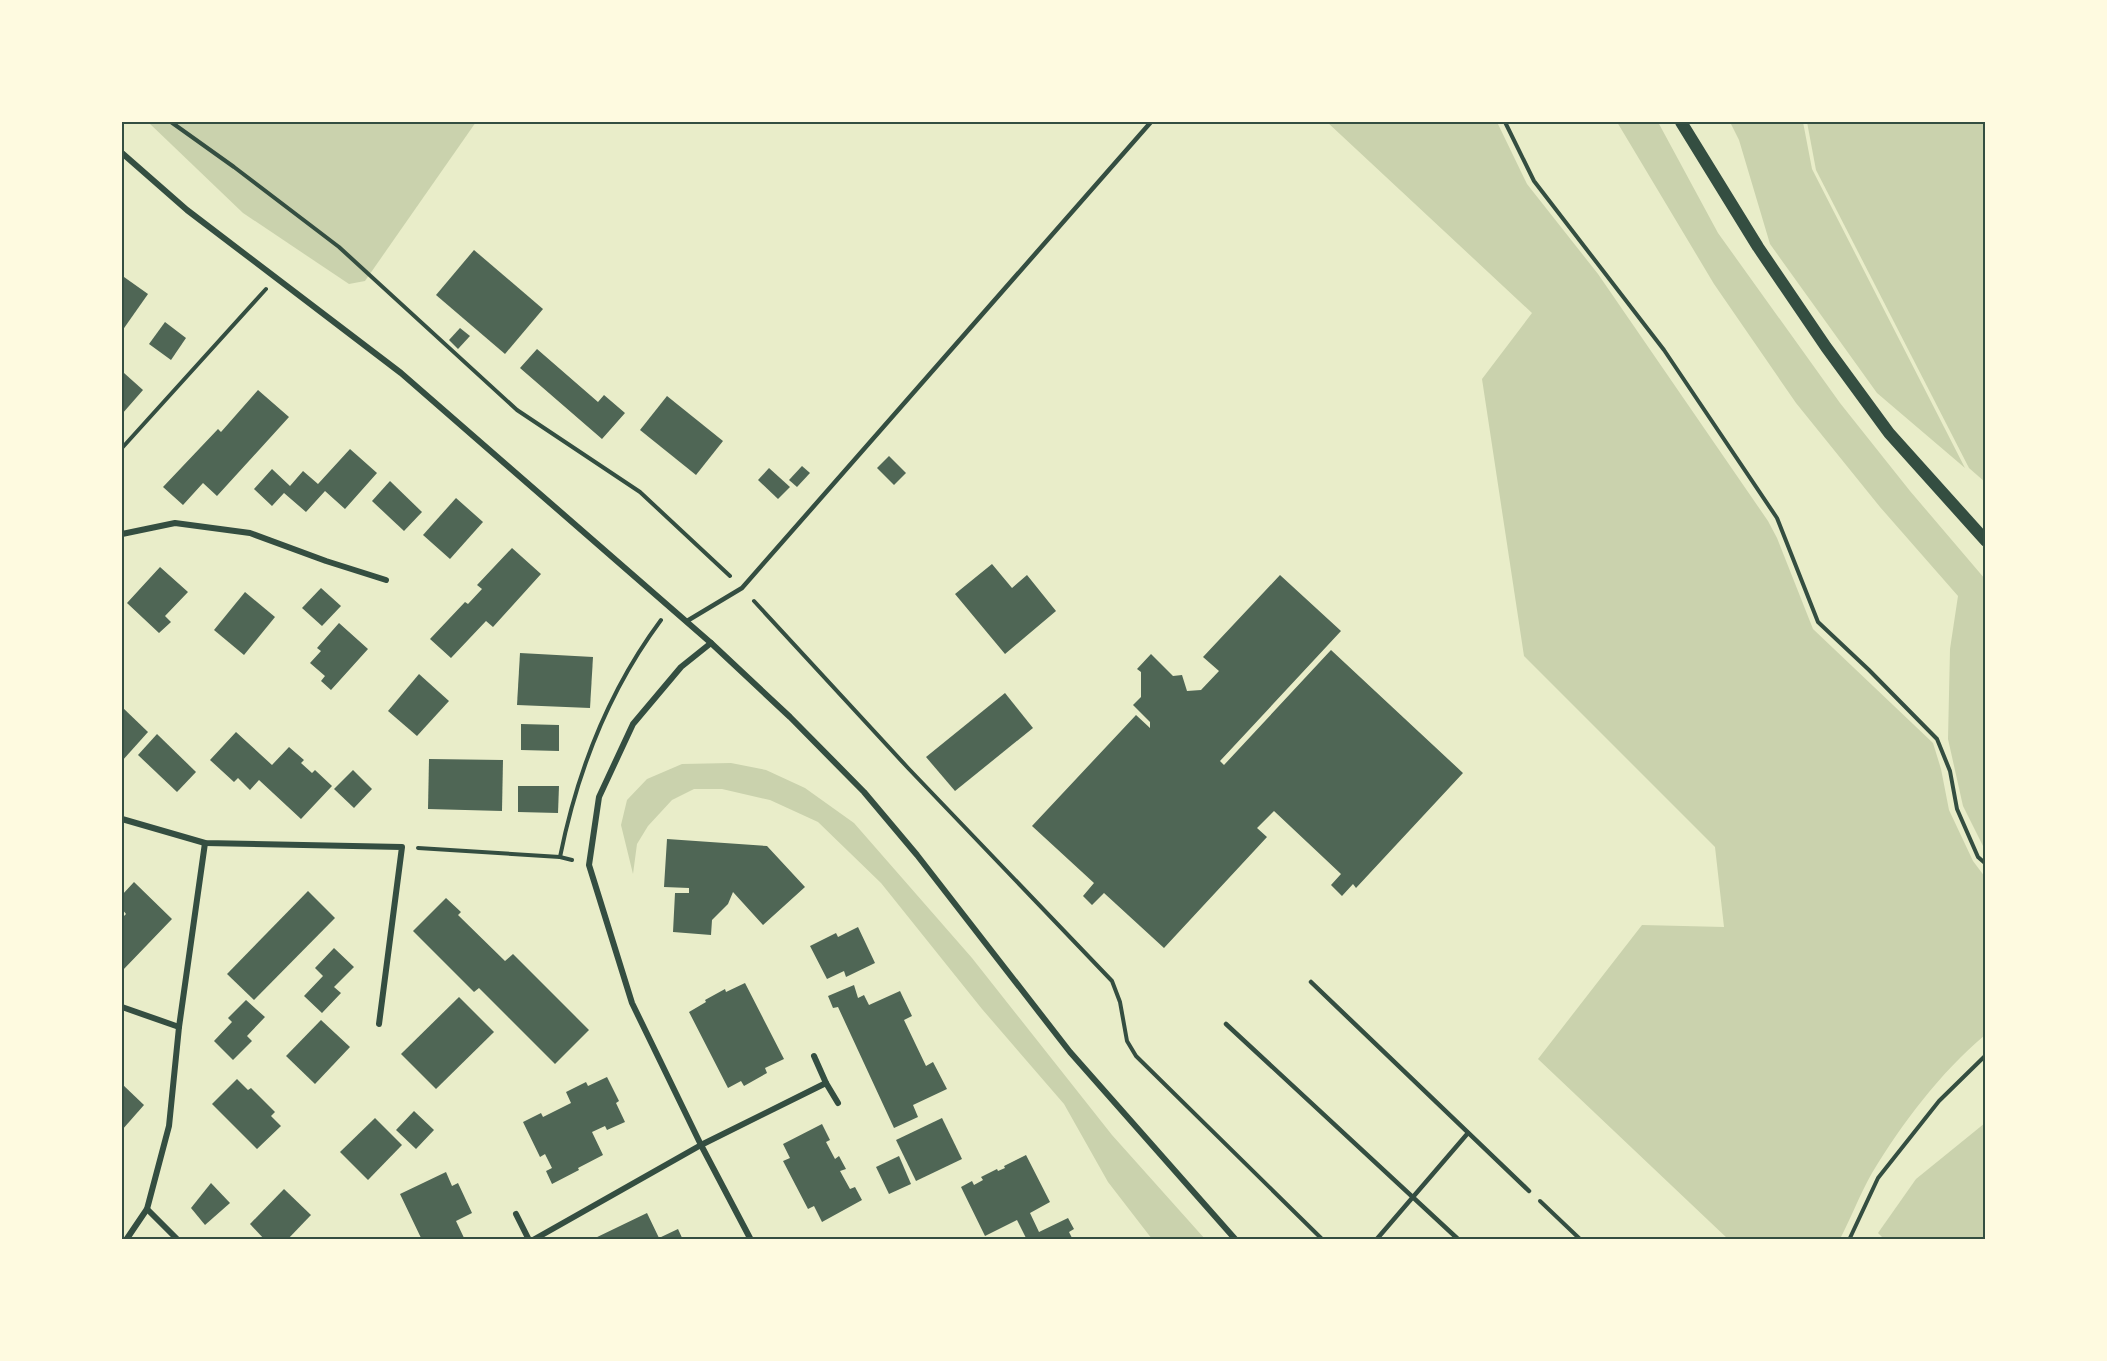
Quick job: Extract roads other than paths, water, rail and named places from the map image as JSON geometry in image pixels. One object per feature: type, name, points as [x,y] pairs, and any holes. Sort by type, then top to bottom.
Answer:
[{"type":"main road","points":[[1681,122],[1758,247],[1833,357],[1889,433],[1986,541]]},
{"type":"street","points":[[122,153],[187,210],[401,373],[687,621],[790,717],[864,792],[917,855],[1070,1052],[1236,1239]]},
{"type":"street","points":[[122,534],[175,523],[250,533],[386,580]]},
{"type":"street","points":[[711,643],[681,667],[633,724],[599,798],[589,865],[632,1003],[701,1145],[751,1239]]},
{"type":"street","points":[[122,819],[205,843],[402,847],[379,1024]]},
{"type":"street","points":[[126,1239],[147,1209],[169,1126],[179,1026],[205,843]]},
{"type":"street","points":[[122,1007],[179,1026]]},
{"type":"street","points":[[814,1056],[838,1103]]},
{"type":"street","points":[[516,1214],[531,1239],[701,1145],[826,1083]]},
{"type":"street","points":[[147,1209],[177,1239]]},
{"type":"lane","points":[[687,621],[742,588],[1151,122]]},
{"type":"lane","points":[[1311,982],[1529,1191]]},
{"type":"lane","points":[[1226,1024],[1459,1239]]},
{"type":"lane","points":[[1376,1239],[1468,1133]]}]
